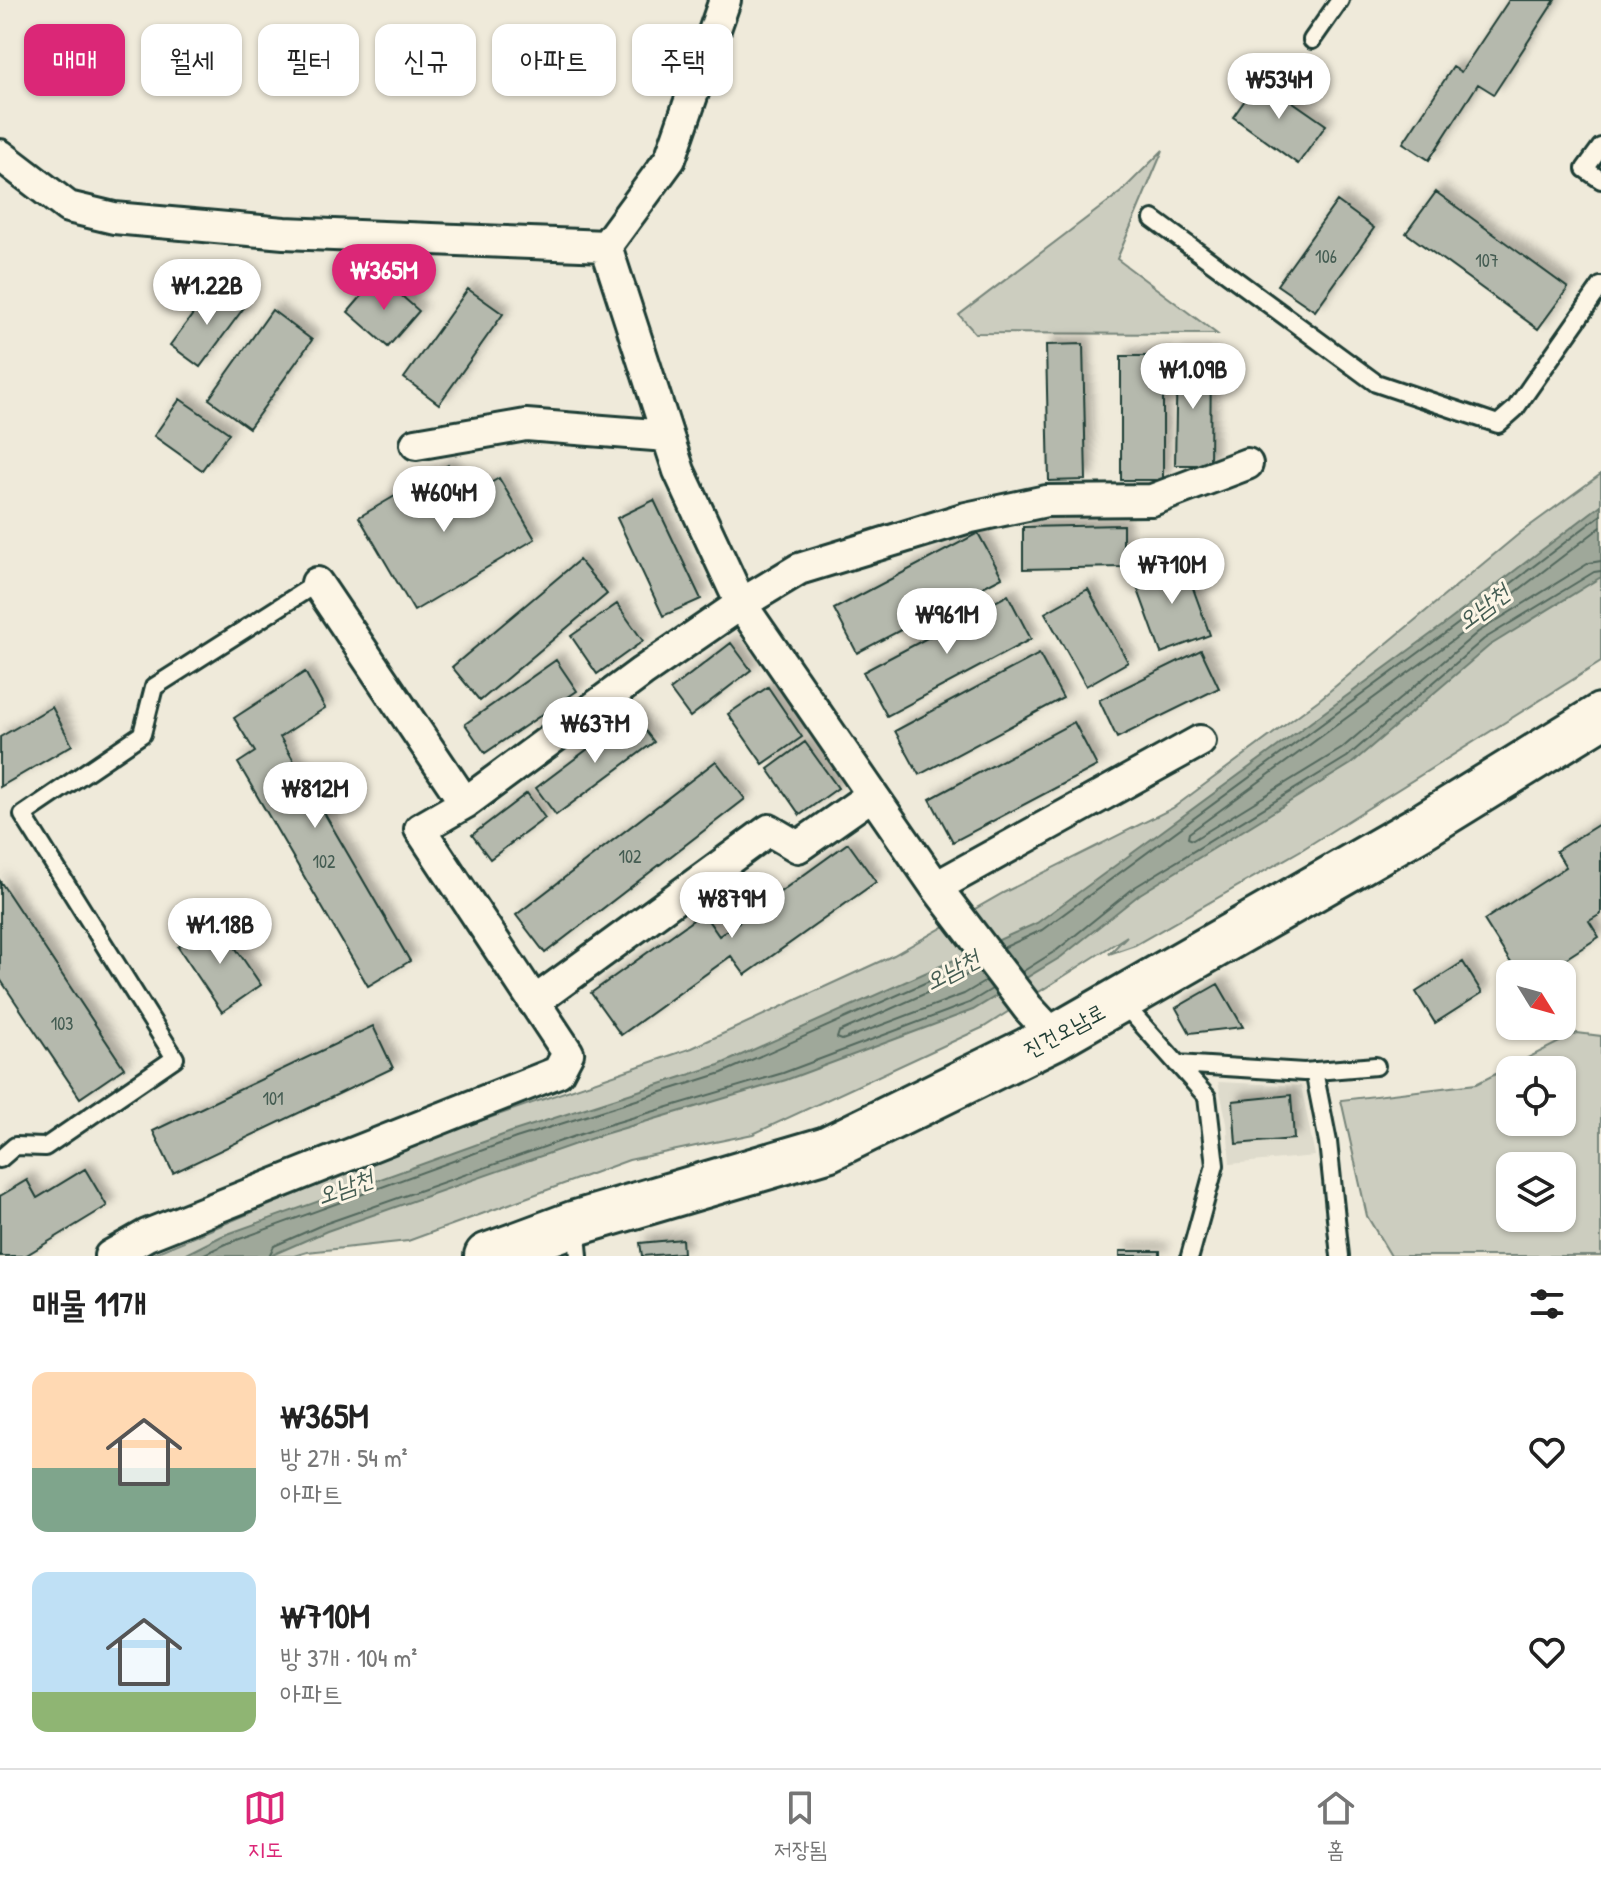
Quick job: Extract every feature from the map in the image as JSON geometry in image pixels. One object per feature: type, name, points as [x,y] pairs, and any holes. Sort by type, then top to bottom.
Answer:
[{"type":"main road","name":"진건오남로","points":[[487,1256],[578,1239],[827,1149],[1042,1022],[1120,1000],[1421,827],[1601,716]]},
{"type":"street","points":[[606,246],[670,159],[725,0]]},
{"type":"street","points":[[0,155],[68,207],[114,218],[284,233],[606,246]]},
{"type":"street","points":[[606,246],[679,471],[741,604],[936,887],[1042,1022]]},
{"type":"street","points":[[416,444],[526,425],[667,436]]},
{"type":"street","points":[[110,1256],[147,1235],[558,1072],[568,1053],[420,829],[465,803],[642,672],[741,604],[799,569],[966,518],[1046,501],[1152,500],[1247,464]]},
{"type":"street","points":[[317,583],[465,803]]},
{"type":"street","points":[[936,887],[1200,741]]},
{"type":"street","points":[[534,1002],[769,830],[798,847],[872,795]]},
{"type":"lane","points":[[1312,40],[1340,0]]},
{"type":"lane","points":[[1601,147],[1585,169],[1601,180]]},
{"type":"lane","points":[[1153,219],[1376,383],[1498,424],[1515,409],[1601,286]]},
{"type":"lane","points":[[0,1159],[15,1146],[45,1147],[175,1058],[23,815],[142,734],[154,687],[317,583]]},
{"type":"lane","points":[[1120,1000],[1207,1097],[1215,1165],[1190,1256]]},
{"type":"lane","points":[[1177,1064],[1314,1071],[1376,1066]]},
{"type":"lane","points":[[1314,1071],[1328,1142],[1340,1256]]},
{"type":"shaded area","points":[[1163,150],[1117,259],[1217,334],[975,333],[959,315],[1121,192]]},
{"type":"shaded area","points":[[1601,474],[1601,662],[1303,849],[1135,945],[1109,954],[1127,936],[984,1027],[753,1134],[629,1160],[408,1241],[294,1256],[148,1256],[425,1140],[692,1048],[894,955],[1003,893],[1173,808],[1320,699],[1520,533]]},
{"type":"shaded area","points":[[1577,1033],[1601,1036],[1601,1256],[1391,1256],[1367,1216],[1341,1100],[1476,1084],[1496,1074],[1496,1136],[1576,1136],[1576,1056],[1531,1056],[1563,1040],[1576,1040]]},
{"type":"shaded area","points":[[1218,1082],[1301,1086],[1315,1156],[1230,1164],[1227,1123]]},
{"type":"water","name":"오남천","points":[[1601,505],[1601,577],[1489,646],[1351,764],[1140,894],[1061,957],[973,1010],[786,1080],[604,1134],[327,1231],[270,1256],[182,1256],[222,1236],[514,1131],[719,1065],[1037,923],[1442,626]]},
{"type":"building","points":[[1509,0],[1555,0],[1494,94],[1478,84],[1429,160],[1403,143],[1453,67],[1461,72]]},
{"type":"building","points":[[1260,79],[1326,125],[1298,164],[1233,117]]},
{"type":"building","points":[[1436,192],[1568,288],[1538,329],[1406,233]]},
{"type":"building","points":[[1337,201],[1374,228],[1315,311],[1277,285]]},
{"type":"building","points":[[379,276],[419,311],[388,347],[348,312]]},
{"type":"building","points":[[214,286],[243,309],[200,367],[170,345]]},
{"type":"building","points":[[468,289],[503,314],[439,404],[404,378]]},
{"type":"building","points":[[272,310],[312,340],[249,428],[209,399]]},
{"type":"building","points":[[1083,344],[1086,480],[1049,481],[1046,345]]},
{"type":"building","points":[[1121,356],[1163,356],[1163,480],[1121,480]]},
{"type":"building","points":[[1177,357],[1211,357],[1210,465],[1175,465]]},
{"type":"building","points":[[180,399],[229,433],[202,470],[154,436]]},
{"type":"building","points":[[448,465],[467,497],[499,478],[535,539],[414,611],[359,517]]},
{"type":"building","points":[[654,500],[701,599],[663,616],[617,518]]},
{"type":"building","points":[[1123,525],[1123,567],[1023,569],[1023,527]]},
{"type":"building","points":[[978,533],[1002,577],[857,653],[834,609]]},
{"type":"building","points":[[1182,558],[1210,635],[1161,653],[1133,576]]},
{"type":"building","points":[[579,560],[607,594],[480,701],[452,667]]},
{"type":"building","points":[[1088,589],[1128,662],[1086,686],[1045,613]]},
{"type":"building","points":[[1008,595],[1031,639],[887,716],[863,672]]},
{"type":"building","points":[[617,604],[643,641],[597,674],[571,636]]},
{"type":"building","points":[[731,643],[751,670],[690,717],[670,690]]},
{"type":"building","points":[[1201,650],[1219,688],[1117,738],[1099,700]]},
{"type":"building","points":[[1039,654],[1063,698],[919,775],[895,731]]},
{"type":"building","points":[[556,660],[577,691],[485,753],[465,724]]},
{"type":"building","points":[[305,672],[325,708],[280,737],[410,961],[368,986],[238,763],[255,752],[234,718]]},
{"type":"building","points":[[768,687],[802,737],[763,764],[728,714]]},
{"type":"building","points":[[52,707],[72,745],[0,787],[0,737]]},
{"type":"building","points":[[633,715],[654,742],[556,815],[536,788]]},
{"type":"building","points":[[1074,722],[1097,766],[953,842],[930,799]]},
{"type":"building","points":[[805,742],[838,788],[800,815],[768,769]]},
{"type":"building","points":[[716,761],[745,799],[545,953],[516,915]]},
{"type":"building","points":[[527,793],[545,818],[490,859],[472,835]]},
{"type":"building","points":[[1601,823],[1601,914],[1589,921],[1599,937],[1564,960],[1509,960],[1484,920],[1566,867],[1556,851]]},
{"type":"building","points":[[848,843],[876,882],[745,975],[731,956],[621,1035],[591,993],[703,913],[719,936]]},
{"type":"building","points":[[0,881],[124,1068],[80,1098],[0,979]]},
{"type":"building","points":[[217,921],[261,985],[222,1012],[178,947]]},
{"type":"building","points":[[1463,962],[1482,993],[1435,1023],[1416,992]]},
{"type":"building","points":[[1218,984],[1243,1027],[1190,1033],[1176,1008]]},
{"type":"building","points":[[373,1026],[393,1068],[173,1173],[153,1131]]},
{"type":"building","points":[[1291,1095],[1294,1139],[1236,1144],[1233,1101]]},
{"type":"building","points":[[85,1169],[107,1206],[25,1256],[0,1256],[0,1196],[27,1180],[37,1198]]},
{"type":"building","points":[[682,1239],[683,1253],[642,1256],[640,1243]]},
{"type":"building","points":[[1120,1251],[1160,1251],[1160,1256],[1120,1256]]}]
